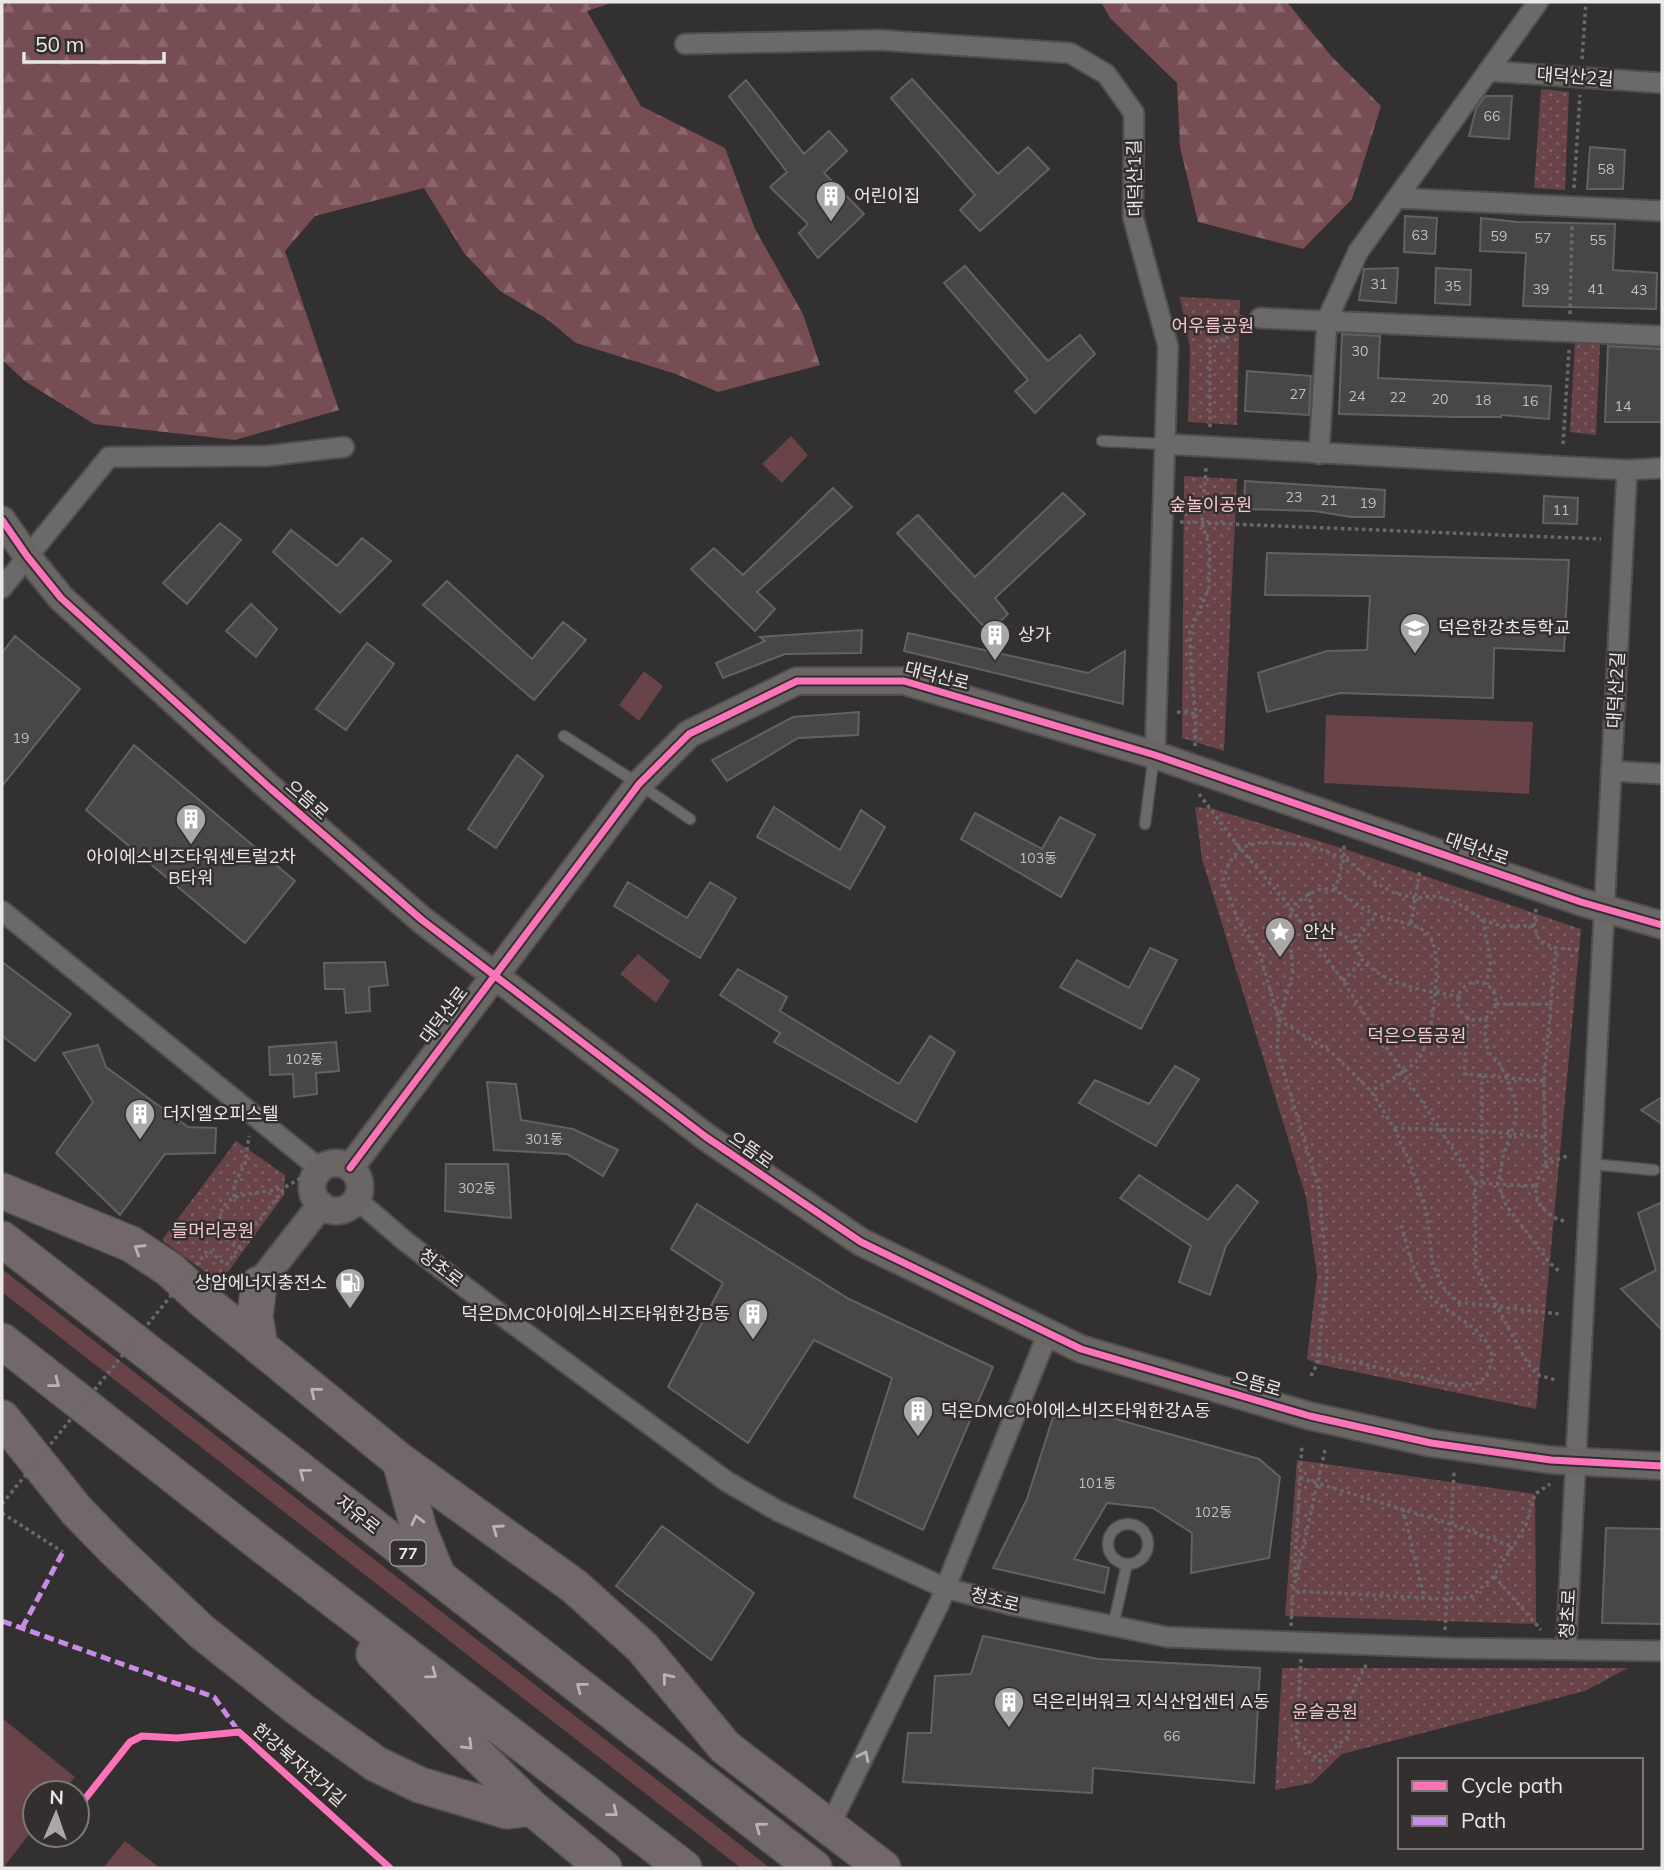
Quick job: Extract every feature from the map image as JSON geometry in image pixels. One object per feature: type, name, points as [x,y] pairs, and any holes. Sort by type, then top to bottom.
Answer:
[{"type":"highway","points":[[2,1191],[131,1244],[169,1269],[204,1301],[400,1461],[574,1586],[642,1647],[725,1747],[888,1865]]},
{"type":"highway","points":[[2,1207],[76,1270],[103,1317]]},
{"type":"highway","name":"자유로","points":[[2,1239],[814,1868]]},
{"type":"highway","points":[[204,1301],[234,1297],[259,1284]]},
{"type":"highway","points":[[259,1284],[255,1316],[261,1347]]},
{"type":"highway","points":[[2,1341],[261,1544],[684,1868]]},
{"type":"highway","points":[[2,1418],[77,1511],[114,1549],[202,1632],[302,1711],[376,1764],[420,1785],[507,1811],[532,1808]]},
{"type":"highway","points":[[400,1461],[419,1530],[439,1577]]},
{"type":"highway","points":[[261,1544],[532,1808],[604,1868]]},
{"type":"street","points":[[1319,454],[1327,320],[1358,252],[1538,2]]},
{"type":"street","name":"대덕산1길","points":[[685,44],[878,40],[1070,53],[1106,74],[1134,113],[1133,217],[1168,346],[1154,755]]},
{"type":"street","name":"대덕산2길","points":[[1489,71],[1662,83]]},
{"type":"street","points":[[1397,198],[1662,211]]},
{"type":"street","points":[[1260,318],[1662,335]]},
{"type":"street","points":[[1164,444],[1627,470],[1662,468]]},
{"type":"street","points":[[2,589],[109,457],[266,456],[344,447]]},
{"type":"street","name":"대덕산2길","points":[[1591,1164],[1627,470]]},
{"type":"street","name":"으뜸로","points":[[2,520],[61,598],[271,789],[422,919],[706,1137],[850,1235],[1081,1349],[1310,1416],[1431,1443],[1576,1463],[1662,1466]]},
{"type":"street","name":"대덕산로","points":[[350,1168],[639,784],[689,734],[797,681],[904,681],[1154,755],[1604,909],[1662,925]]},
{"type":"street","points":[[1611,771],[1662,774]]},
{"type":"street","points":[[2,911],[311,1174],[312,1191],[321,1205],[328,1209],[344,1209],[356,1199],[358,1179],[350,1168],[335,1163],[311,1174]]},
{"type":"street","name":"청초로","points":[[356,1199],[405,1241],[477,1296],[726,1480],[778,1511],[945,1588],[1167,1637],[1451,1648],[1566,1648],[1591,1164]]},
{"type":"street","points":[[259,1284],[321,1205]]},
{"type":"street","points":[[834,1818],[945,1588],[1048,1334]]},
{"type":"street","points":[[1566,1648],[1662,1651]]},
{"type":"lane","points":[[1101,441],[1164,444]]},
{"type":"lane","points":[[564,736],[690,820]]},
{"type":"lane","points":[[1145,824],[1154,755]]},
{"type":"lane","points":[[1591,1164],[1654,1170]]},
{"type":"lane","points":[[1132,1524],[1144,1530],[1149,1543],[1148,1550],[1140,1561],[1126,1564],[1111,1554],[1108,1541],[1119,1525],[1132,1524]]},
{"type":"lane","points":[[1113,1626],[1126,1564]]},
{"type":"lane","points":[[691,1708],[834,1818],[888,1865]]},
{"type":"path","points":[[1210,427],[1210,341],[1227,341],[1227,317],[1260,318]]},
{"type":"path","points":[[1195,749],[1196,714],[1190,632],[1209,588],[1210,548],[1202,523],[1206,467]]},
{"type":"path","points":[[1178,522],[1601,539]]},
{"type":"path","points":[[1177,712],[1196,714]]},
{"type":"path","points":[[1198,792],[1240,848],[1291,908],[1343,981],[1475,1182],[1476,1268],[1528,1364],[1538,1375],[1556,1380]]},
{"type":"path","points":[[1534,926],[1501,926],[1484,920],[1455,902],[1434,896],[1415,898],[1394,893],[1376,883],[1344,858],[1307,845],[1277,841],[1240,848],[1229,863],[1223,880],[1238,920],[1259,952],[1279,1020],[1331,1052],[1370,1091],[1394,1128],[1410,1163],[1427,1214],[1432,1261],[1442,1286],[1458,1302],[1559,1314]]},
{"type":"path","points":[[1335,890],[1344,858],[1344,842]]},
{"type":"path","points":[[1411,924],[1420,867]]},
{"type":"path","points":[[1311,1376],[1317,1364],[1327,1276],[1320,1189],[1278,1050],[1279,1020],[1293,972],[1289,930],[1291,908],[1309,892],[1335,890],[1376,915],[1411,924],[1430,935],[1436,951],[1429,1035],[1421,1056],[1403,1073],[1370,1091]]},
{"type":"path","points":[[1309,892],[1310,908],[1315,919],[1325,929],[1341,933],[1354,942],[1362,961],[1398,985],[1459,996]]},
{"type":"path","points":[[1536,907],[1534,926],[1540,942],[1556,948],[1578,950]]},
{"type":"path","points":[[1354,942],[1376,915]]},
{"type":"path","points":[[1484,920],[1483,931],[1492,962],[1490,974],[1484,983]]},
{"type":"path","points":[[1556,948],[1545,1081],[1546,1164],[1536,1186],[1537,1199],[1543,1211],[1553,1219],[1564,1222]]},
{"type":"path","points":[[1343,981],[1362,961]]},
{"type":"path","points":[[1484,983],[1494,992],[1496,1004],[1486,1018],[1474,1020],[1460,1008],[1459,996],[1466,986],[1484,983]]},
{"type":"path","points":[[1496,1004],[1551,1004]]},
{"type":"path","points":[[1468,1017],[1464,1074],[1545,1081]]},
{"type":"path","points":[[1486,1018],[1485,1038],[1489,1053],[1499,1063],[1507,1078],[1516,1104],[1516,1119],[1503,1156],[1499,1184],[1512,1215],[1561,1273]]},
{"type":"path","points":[[1482,1076],[1482,1183]]},
{"type":"path","points":[[1394,1128],[1482,1131],[1546,1137]]},
{"type":"path","points":[[234,1197],[234,1185],[245,1163],[249,1136]]},
{"type":"path","points":[[1546,1164],[1568,1156]]},
{"type":"path","points":[[220,1233],[218,1220],[226,1203],[234,1197],[267,1193],[311,1174]]},
{"type":"path","points":[[1475,1182],[1536,1186]]},
{"type":"path","points":[[2,1504],[208,1250],[226,1265],[285,1187]]},
{"type":"path","points":[[190,1223],[204,1232],[220,1233],[238,1249]]},
{"type":"path","points":[[1318,1354],[1459,1386],[1475,1385],[1486,1378],[1491,1365],[1490,1346],[1479,1331],[1452,1315],[1429,1295],[1413,1267],[1401,1224]]},
{"type":"path","points":[[1290,1627],[1302,1446]]},
{"type":"path","points":[[1293,1591],[1325,1450]]},
{"type":"path","points":[[1445,1630],[1454,1472]]},
{"type":"path","points":[[1300,1478],[1403,1508],[1514,1547]]},
{"type":"path","points":[[1293,1591],[1447,1599],[1471,1597],[1494,1576],[1526,1525],[1535,1494],[1550,1484]]},
{"type":"path","points":[[1403,1508],[1424,1597]]},
{"type":"path","points":[[2,1513],[63,1552]]},
{"type":"path","points":[[1494,1576],[1542,1632]]},
{"type":"path","points":[[1301,1656],[1296,1741],[1320,1760],[1349,1735],[1346,1705],[1370,1658]]},
{"type":"green space","points":[[2,2],[614,2],[587,11],[641,106],[725,148],[755,229],[803,314],[820,365],[718,392],[676,374],[576,343],[547,319],[500,291],[464,253],[424,188],[315,216],[285,251],[339,410],[235,440],[94,424],[26,382],[2,360]]},
{"type":"green space","points":[[1101,2],[1287,2],[1332,57],[1381,106],[1352,199],[1303,249],[1198,222],[1180,147],[1177,83],[1110,18]]},
{"type":"green space","points":[[1541,89],[1569,92],[1565,190],[1534,188]]},
{"type":"green space","name":"어우름공원","points":[[1180,297],[1240,300],[1237,425],[1188,422],[1190,348]]},
{"type":"green space","points":[[1575,342],[1600,344],[1596,435],[1570,432]]},
{"type":"green space","points":[[791,436],[808,455],[782,483],[762,464]]},
{"type":"green space","name":"숲놀이공원","points":[[1184,476],[1237,479],[1224,751],[1182,738]]},
{"type":"green space","points":[[644,671],[663,686],[639,721],[619,705]]},
{"type":"green space","points":[[1326,715],[1533,722],[1529,794],[1324,783]]},
{"type":"green space","name":"덕은으뜸공원","points":[[1195,807],[1210,808],[1345,849],[1581,929],[1536,1409],[1317,1364],[1307,1359],[1317,1275],[1306,1197],[1202,859]]},
{"type":"green space","points":[[638,954],[670,981],[656,1003],[620,974]]},
{"type":"green space","name":"들머리공원","points":[[236,1141],[285,1175],[284,1195],[220,1283],[162,1240]]},
{"type":"green space","points":[[2,1269],[770,1868],[741,1868],[2,1292]]},
{"type":"green space","points":[[1297,1460],[1535,1494],[1536,1624],[1285,1616]]},
{"type":"green space","name":"윤슬공원","points":[[1282,1668],[1628,1668],[1585,1691],[1342,1754],[1312,1783],[1275,1790]]},
{"type":"green space","points":[[2,1718],[75,1777],[21,1779],[21,1845],[3,1868]]},
{"type":"green space","points":[[125,1841],[160,1868],[103,1868]]},
{"type":"building","points":[[912,79],[998,174],[1028,147],[1049,169],[980,231],[960,210],[975,195],[891,98]]},
{"type":"building","points":[[746,80],[804,154],[829,131],[847,151],[824,173],[864,214],[818,258],[799,233],[808,224],[770,187],[787,172],[729,96]]},
{"type":"building","points":[[1485,96],[1512,96],[1509,139],[1469,136],[1476,109]]},
{"type":"building","points":[[1590,147],[1625,150],[1623,189],[1587,189]]},
{"type":"building","points":[[1405,216],[1437,218],[1435,254],[1404,252]]},
{"type":"building","points":[[1481,218],[1518,222],[1615,224],[1613,270],[1657,273],[1656,309],[1523,306],[1526,253],[1480,251]]},
{"type":"building","points":[[965,266],[1048,361],[1080,335],[1095,354],[1035,413],[1015,391],[1028,380],[944,283]]},
{"type":"building","points":[[1398,268],[1396,303],[1359,300],[1364,269]]},
{"type":"building","points":[[1436,268],[1471,270],[1470,305],[1435,303]]},
{"type":"building","points":[[1342,334],[1380,336],[1378,378],[1551,386],[1549,419],[1501,415],[1457,417],[1339,414]]},
{"type":"building","points":[[1608,346],[1662,349],[1662,422],[1605,422]]},
{"type":"building","points":[[1247,371],[1311,376],[1309,415],[1245,411]]},
{"type":"building","points":[[1245,481],[1385,490],[1384,517],[1244,509]]},
{"type":"building","points":[[833,488],[852,507],[757,592],[775,609],[755,631],[691,569],[714,548],[743,575]]},
{"type":"building","points":[[1063,493],[1085,514],[995,598],[1008,614],[989,632],[897,533],[918,515],[975,577]]},
{"type":"building","points":[[1544,496],[1578,498],[1577,524],[1543,523]]},
{"type":"building","points":[[220,523],[241,540],[187,604],[163,583]]},
{"type":"building","points":[[291,530],[337,566],[362,538],[391,561],[340,613],[273,552]]},
{"type":"building","points":[[1267,553],[1569,560],[1564,651],[1494,648],[1493,698],[1340,693],[1267,712],[1258,673],[1327,651],[1367,650],[1370,596],[1265,595]]},
{"type":"building","points":[[447,581],[532,659],[563,622],[586,640],[534,700],[423,605]]},
{"type":"building","points":[[251,604],[277,629],[256,657],[226,631]]},
{"type":"building","points":[[862,630],[861,653],[785,654],[723,678],[716,663],[765,641],[760,637]]},
{"type":"building","name":"상가","points":[[908,633],[1088,673],[1125,651],[1123,704],[904,651]]},
{"type":"building","points":[[15,636],[80,689],[2,786],[2,653]]},
{"type":"building","points":[[367,643],[394,664],[346,730],[316,709]]},
{"type":"building","points":[[859,712],[858,735],[798,738],[727,781],[712,760],[793,717]]},
{"type":"building","name":"아이에스비즈타워센트럴2차 B타워","points":[[134,745],[295,881],[245,943],[86,810]]},
{"type":"building","points":[[517,755],[543,776],[496,848],[468,829]]},
{"type":"building","points":[[774,807],[840,850],[861,810],[885,827],[850,889],[757,837]]},
{"type":"building","points":[[975,813],[1042,849],[1060,817],[1095,835],[1061,897],[961,839]]},
{"type":"building","points":[[628,882],[687,918],[710,882],[736,898],[700,958],[614,906]]},
{"type":"building","points":[[1150,948],[1177,960],[1141,1029],[1060,987],[1077,960],[1129,988]]},
{"type":"building","points":[[2,962],[71,1014],[35,1061],[2,1036]]},
{"type":"building","points":[[385,962],[388,985],[369,987],[370,1011],[346,1013],[344,989],[325,989],[324,963]]},
{"type":"building","points":[[738,969],[787,997],[780,1011],[899,1084],[930,1036],[955,1052],[916,1122],[774,1042],[780,1033],[720,995]]},
{"type":"building","points":[[336,1042],[339,1071],[316,1073],[317,1094],[294,1097],[293,1074],[270,1075],[269,1047]]},
{"type":"building","name":"더지엘오피스텔","points":[[98,1045],[106,1067],[188,1127],[216,1128],[215,1153],[165,1154],[120,1215],[56,1153],[93,1102],[63,1053]]},
{"type":"building","points":[[1175,1066],[1199,1079],[1156,1146],[1079,1103],[1095,1080],[1149,1104]]},
{"type":"building","points":[[487,1082],[516,1084],[521,1120],[573,1129],[618,1150],[603,1176],[567,1154],[494,1150]]},
{"type":"building","points":[[1662,1097],[1662,1124],[1641,1110]]},
{"type":"building","points":[[446,1164],[508,1164],[511,1218],[445,1211]]},
{"type":"building","points":[[1139,1175],[1208,1220],[1237,1185],[1258,1202],[1226,1246],[1210,1295],[1179,1282],[1191,1246],[1120,1198]]},
{"type":"building","points":[[1662,1202],[1662,1330],[1621,1289],[1656,1270],[1638,1213]]},
{"type":"building","points":[[697,1204],[849,1299],[993,1367],[923,1530],[854,1497],[892,1378],[814,1340],[748,1443],[668,1387],[723,1283],[671,1249]]},
{"type":"building","points":[[1083,1410],[1259,1459],[1280,1477],[1269,1558],[1191,1573],[1192,1533],[1153,1508],[1107,1503],[1074,1559],[1109,1568],[1104,1593],[993,1568],[1027,1499],[1053,1417]]},
{"type":"building","points":[[662,1526],[754,1593],[711,1660],[616,1586]]},
{"type":"building","points":[[1606,1528],[1662,1529],[1662,1624],[1602,1623]]},
{"type":"building","points":[[983,1636],[1098,1659],[1260,1668],[1254,1783],[1093,1768],[1092,1793],[903,1782],[908,1733],[931,1733],[935,1676],[971,1674]]},
{"type":"marked path","points":[[22,1628],[63,1552]]},
{"type":"marked path","points":[[2,1621],[214,1697],[239,1732]]},
{"type":"cycle path","points":[[2,520],[61,598],[271,789],[422,920],[706,1137],[861,1242],[1081,1349],[1310,1416],[1431,1443],[1551,1460],[1662,1466]]},
{"type":"cycle path","points":[[350,1168],[639,784],[689,734],[797,681],[904,681],[1155,755],[1581,902],[1662,925]]},
{"type":"cycle path","name":"한강북자전거길","points":[[91,1791],[130,1742],[142,1736],[177,1738],[239,1732],[390,1868]]},
{"type":"place","name":"어린이집","points":[[831,223]]},
{"type":"place","name":"덕은한강초등학교","points":[[1415,655]]},
{"type":"place","name":"상가","points":[[995,662]]},
{"type":"place","name":"아이에스비즈타워센트럴2차 B타워","points":[[191,846]]},
{"type":"place","name":"안산","points":[[1280,959]]},
{"type":"place","name":"더지엘오피스텔","points":[[140,1141]]},
{"type":"place","name":"상암에너지충전소","points":[[350,1310]]},
{"type":"place","name":"덕은DMC아이에스비즈타워한강B동","points":[[753,1341]]},
{"type":"place","name":"덕은DMC아이에스비즈타워한강A동","points":[[918,1438]]},
{"type":"place","name":"덕은리버워크 지식산업센터 A동","points":[[1009,1729]]}]
